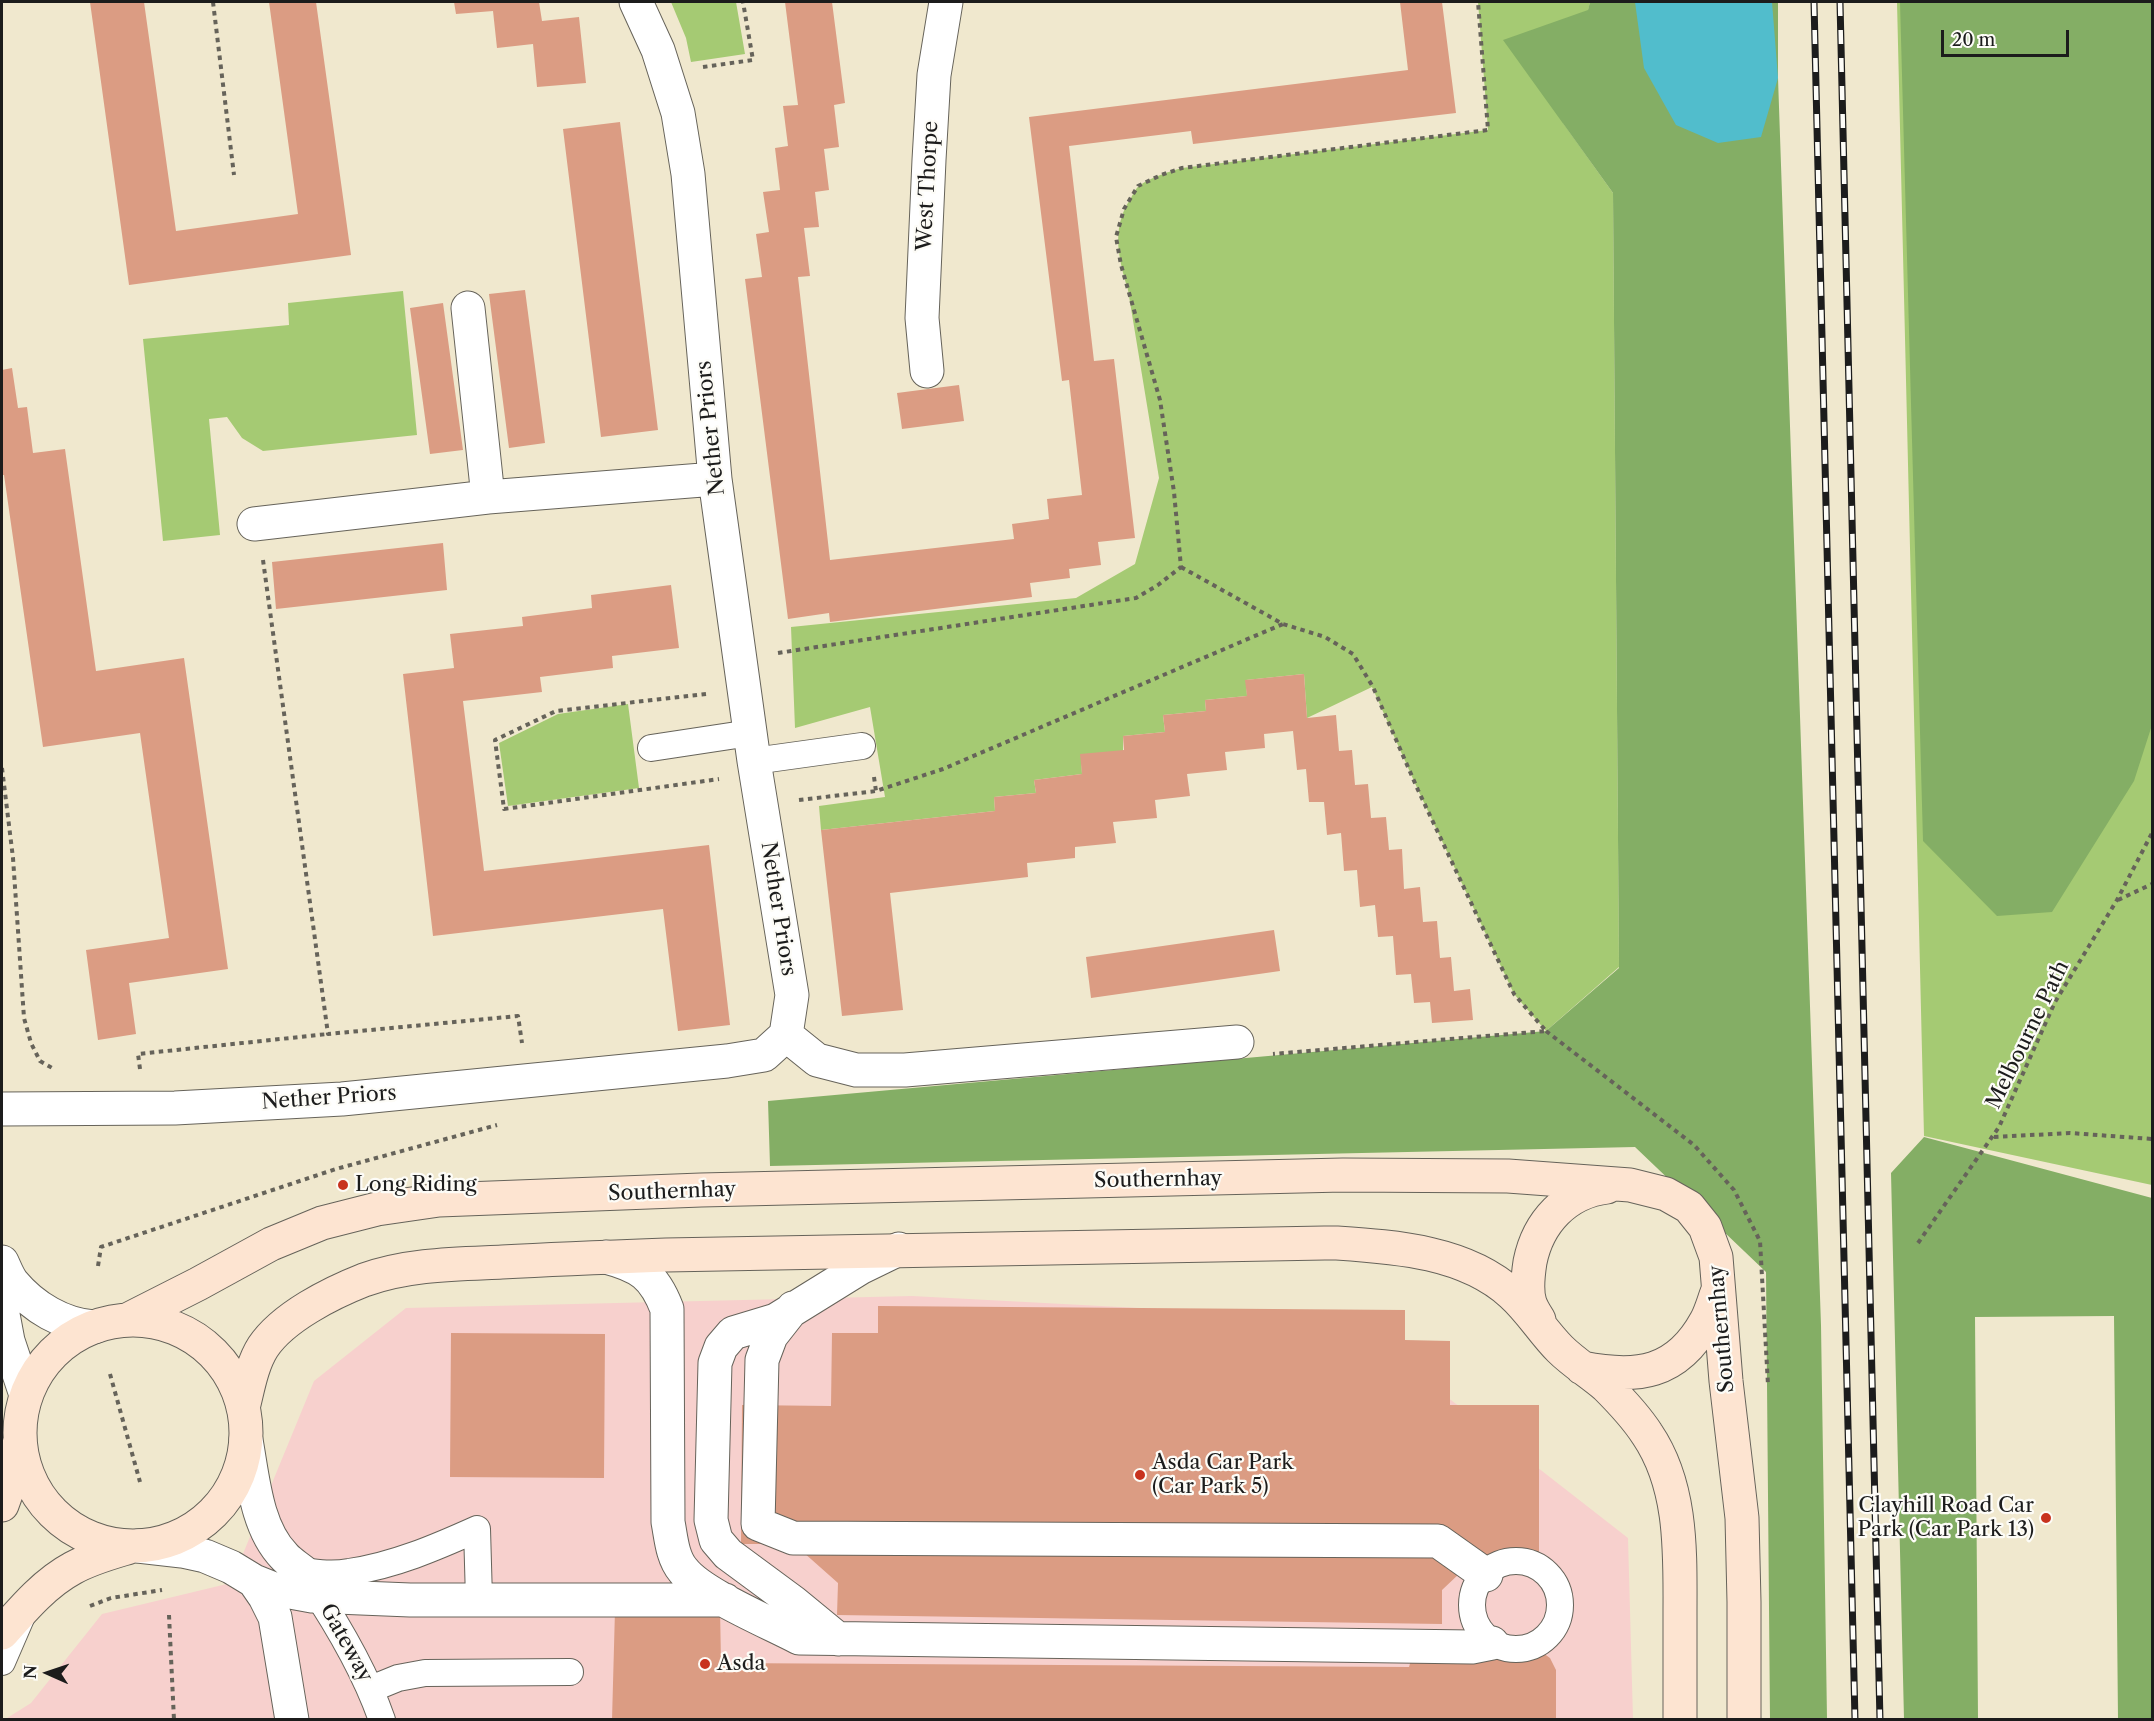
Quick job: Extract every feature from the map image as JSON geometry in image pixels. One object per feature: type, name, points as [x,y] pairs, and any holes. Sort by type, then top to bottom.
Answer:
[{"type":"street","name":"Nether Priors","points":[[2,1109],[175,1108],[342,1099],[727,1061],[764,1054],[786,1035],[792,995],[760,751],[715,479],[688,174],[678,113],[658,50],[636,2]]},
{"type":"street","name":"West Thorpe","points":[[927,371],[922,318],[928,160],[934,75],[946,2]]},
{"type":"street","points":[[468,308],[488,496]]},
{"type":"street","points":[[258,537],[488,496],[715,479]]},
{"type":"street","points":[[786,1035],[817,1060],[856,1070],[905,1070],[1237,1042]]},
{"type":"street","name":"Southernhay","points":[[127,1320],[271,1244],[322,1223],[377,1209],[439,1200],[701,1190],[1343,1175],[1508,1176],[1630,1185],[1666,1194],[1689,1207],[1705,1227],[1716,1257],[1725,1381],[1742,1518],[1744,1719]]},
{"type":"street","points":[[1542,1326],[1530,1303],[1528,1275],[1534,1245],[1548,1219],[1567,1201],[1593,1189],[1630,1185]]},
{"type":"street","points":[[243,1408],[255,1364],[263,1347],[280,1329],[308,1309],[335,1292],[367,1279],[446,1264],[899,1249],[1337,1243],[1379,1246],[1455,1261],[1489,1275],[1513,1294],[1559,1348],[1605,1386],[1626,1407],[1648,1435],[1664,1466],[1676,1510],[1680,1561],[1680,1719]]},
{"type":"street","points":[[838,1639],[728,1554],[716,1540],[711,1520],[716,1364],[721,1347],[733,1333],[776,1320],[860,1268],[899,1249]]},
{"type":"street","points":[[606,1257],[632,1264],[650,1277],[667,1309],[668,1512],[673,1550],[682,1570],[697,1583],[726,1600],[800,1638],[1472,1647],[1492,1643]]},
{"type":"street","points":[[2,1262],[12,1282],[34,1303],[58,1318],[81,1326],[127,1320],[153,1321],[178,1329],[201,1342],[220,1361],[234,1383],[243,1408],[246,1440],[258,1505],[268,1534],[283,1556],[311,1584],[410,1600],[726,1600]]},
{"type":"street","points":[[1582,1368],[1613,1374],[1641,1372],[1665,1365],[1688,1347],[1707,1320],[1718,1289]]},
{"type":"street","points":[[793,1308],[782,1346],[777,1531],[793,1538],[1438,1541],[1486,1575]]},
{"type":"street","points":[[2,1309],[8,1341],[26,1395]]},
{"type":"street","points":[[2,1505],[15,1469],[26,1395],[46,1361],[60,1346],[94,1326]]},
{"type":"street","points":[[20,1436],[24,1460],[32,1484],[46,1505],[64,1523],[86,1536],[110,1544],[182,1551],[205,1556],[231,1567],[254,1581],[292,1594],[311,1584]]},
{"type":"street","points":[[2,1633],[27,1605],[52,1582],[72,1568],[99,1556],[165,1541],[190,1530],[212,1514],[229,1492],[241,1467],[246,1440]]},
{"type":"street","points":[[254,1581],[275,1617],[292,1719]]},
{"type":"lane","points":[[651,748],[760,751],[862,746]]},
{"type":"lane","points":[[311,1584],[326,1574],[349,1572],[386,1564],[477,1529],[479,1599]]},
{"type":"lane","points":[[1511,1561],[1535,1565],[1552,1578],[1559,1592],[1558,1621],[1550,1634],[1542,1641],[1523,1649],[1508,1649],[1492,1643],[1481,1633],[1475,1623],[1472,1606],[1477,1584],[1491,1569],[1511,1561]]},
{"type":"lane","name":"Gateway","points":[[311,1584],[371,1689],[382,1719]]},
{"type":"lane","points":[[2,1662],[27,1605]]},
{"type":"lane","points":[[371,1689],[398,1678],[424,1673],[570,1672]]},
{"type":"path","points":[[213,2],[234,175]]},
{"type":"path","points":[[699,68],[753,60],[743,2]]},
{"type":"path","points":[[1180,567],[1174,492],[1160,400],[1119,256],[1116,237],[1124,209],[1138,186],[1182,168],[1488,130],[1478,2]]},
{"type":"path","points":[[258,537],[328,1034]]},
{"type":"path","points":[[1180,567],[1283,624],[1325,637],[1353,654],[1372,687],[1514,994],[1546,1031],[1271,1054]]},
{"type":"path","points":[[772,654],[1136,598],[1158,585],[1180,567]]},
{"type":"path","points":[[760,751],[780,803],[876,791],[943,769],[1283,624]]},
{"type":"path","points":[[708,693],[556,711],[495,740],[504,809],[726,778]]},
{"type":"path","points":[[2,768],[13,858],[24,1018],[31,1043],[40,1061],[60,1072]]},
{"type":"path","name":"Melbourne Path","points":[[1918,1243],[1993,1137],[2055,1002],[2117,900],[2152,833]]},
{"type":"path","points":[[2117,900],[2152,884]]},
{"type":"path","points":[[140,1073],[138,1054],[518,1016],[524,1052]]},
{"type":"path","points":[[98,1266],[101,1246],[336,1169],[508,1122]]},
{"type":"path","points":[[1993,1137],[2070,1133],[2152,1139]]},
{"type":"path","points":[[110,1374],[140,1482]]},
{"type":"path","points":[[87,1607],[111,1598],[172,1588]]},
{"type":"path","points":[[169,1615],[174,1719]]},
{"type":"shaded area","points":[[912,1296],[1347,1319],[1628,1538],[1633,1719],[4,1720],[31,1703],[102,1614],[231,1583],[314,1381],[406,1308]]},
{"type":"green space","points":[[671,2],[736,2],[745,54],[691,62],[686,38]]},
{"type":"green space","points":[[1478,2],[1590,2],[1563,123],[1613,193],[1619,967],[1546,1031],[1514,994],[1372,687],[1307,718],[1304,674],[1246,680],[1247,696],[1205,700],[1206,711],[1163,715],[1165,732],[1123,736],[1123,754],[1081,758],[1082,774],[1034,780],[1036,793],[994,797],[995,811],[821,830],[819,806],[885,797],[870,707],[795,728],[791,627],[1076,598],[1135,564],[1159,478],[1128,290],[1118,245],[1123,212],[1136,189],[1154,177],[1182,168],[1488,130]]},
{"type":"green space","points":[[1590,2],[1778,2],[1778,78],[1821,1325],[1827,1719],[1770,1719],[1766,1272],[1635,1147],[770,1166],[768,1101],[1546,1031],[1619,968],[1613,193],[1503,40],[1588,10]]},
{"type":"green space","points":[[1897,2],[2152,2],[2152,1185],[1924,1136]]},
{"type":"green space","points":[[1900,2],[2152,2],[2152,725],[2134,781],[2052,912],[1997,916],[1923,841]]},
{"type":"green space","points":[[403,291],[417,435],[263,451],[242,438],[227,417],[209,419],[220,535],[163,541],[143,339],[289,325],[288,303]]},
{"type":"green space","points":[[628,704],[639,788],[508,806],[499,743],[558,714]]},
{"type":"green space","points":[[1924,1137],[2152,1198],[2152,1719],[2118,1719],[2114,1316],[1975,1317],[1978,1719],[1904,1719],[1891,1173]]},
{"type":"water","points":[[1635,2],[1772,2],[1778,78],[1761,137],[1718,143],[1676,125],[1644,68]]},
{"type":"building","points":[[90,2],[144,2],[176,231],[298,214],[269,2],[316,2],[351,255],[129,285]]},
{"type":"building","points":[[454,2],[539,2],[542,21],[579,17],[586,83],[537,87],[533,44],[497,48],[493,11],[456,14]]},
{"type":"building","points":[[785,2],[832,2],[845,103],[834,105],[839,147],[824,149],[829,190],[815,192],[819,227],[804,228],[810,276],[798,277],[830,560],[1014,539],[1012,524],[1049,519],[1047,499],[1082,495],[1069,380],[1062,381],[1029,117],[1408,70],[1400,2],[1442,2],[1456,113],[1193,144],[1191,131],[1069,146],[1094,361],[1114,359],[1135,538],[1098,542],[1101,565],[1069,569],[1070,578],[1030,583],[1032,597],[830,622],[829,613],[788,619],[745,279],[762,277],[756,234],[769,232],[763,192],[780,190],[775,148],[788,146],[783,106],[798,105]]},
{"type":"building","points":[[620,122],[658,430],[601,437],[563,129]]},
{"type":"building","points":[[525,290],[545,443],[509,448],[489,294]]},
{"type":"building","points":[[443,303],[463,450],[430,454],[410,308]]},
{"type":"building","points":[[12,368],[18,408],[27,407],[33,453],[65,449],[96,671],[184,658],[228,969],[129,983],[136,1034],[98,1040],[86,950],[169,938],[140,733],[43,747],[4,475],[2,475],[2,370]]},
{"type":"building","points":[[959,385],[964,421],[902,429],[897,393]]},
{"type":"building","points":[[443,543],[447,590],[276,609],[272,562]]},
{"type":"building","points":[[671,585],[679,648],[612,656],[613,668],[540,677],[542,692],[463,701],[484,871],[709,845],[730,1025],[678,1031],[663,909],[433,936],[403,674],[454,668],[450,634],[523,626],[522,617],[592,608],[591,595]]},
{"type":"building","points":[[1304,674],[1307,718],[1336,715],[1339,751],[1352,750],[1355,785],[1368,784],[1371,818],[1386,817],[1389,850],[1402,849],[1404,889],[1420,887],[1423,922],[1437,921],[1440,958],[1451,957],[1454,991],[1470,989],[1473,1020],[1432,1023],[1430,1002],[1414,1003],[1411,974],[1396,975],[1393,936],[1378,937],[1375,905],[1360,907],[1357,870],[1344,871],[1341,833],[1327,835],[1324,802],[1309,802],[1306,769],[1297,770],[1293,731],[1264,734],[1265,748],[1225,752],[1227,770],[1187,774],[1190,796],[1155,800],[1157,818],[1113,822],[1116,843],[1075,847],[1075,858],[1027,863],[1028,877],[890,893],[903,1010],[842,1016],[821,830],[995,811],[994,797],[1036,793],[1034,780],[1082,774],[1080,754],[1124,750],[1123,736],[1165,732],[1163,715],[1206,711],[1205,700],[1247,696],[1245,680]]},
{"type":"building","points":[[1274,930],[1280,971],[1091,998],[1086,957]]},
{"type":"building","name":"Asda Car Park (Car Park 5)","points":[[878,1306],[1405,1310],[1405,1340],[1450,1341],[1450,1405],[1539,1405],[1539,1555],[1479,1555],[1442,1590],[1442,1624],[837,1615],[838,1583],[794,1544],[741,1544],[742,1405],[831,1406],[832,1333],[878,1333]]},
{"type":"building","points":[[451,1333],[605,1334],[604,1478],[450,1477]]},
{"type":"building","name":"Asda","points":[[720,1608],[721,1663],[1409,1667],[1411,1660],[1424,1650],[1540,1651],[1550,1658],[1556,1670],[1556,1720],[612,1720],[615,1610]]},
{"type":"railway","points":[[1814,2],[1855,1720]]},
{"type":"railway","points":[[1840,2],[1880,1720]]},
{"type":"place","name":"Long Riding","points":[[343,1185]]},
{"type":"place","name":"Asda Car Park (Car Park 5)","points":[[1140,1475]]},
{"type":"place","name":"Clayhill Road Car Park (Car Park 13)","points":[[2046,1518]]},
{"type":"place","name":"Asda","points":[[705,1664]]}]
